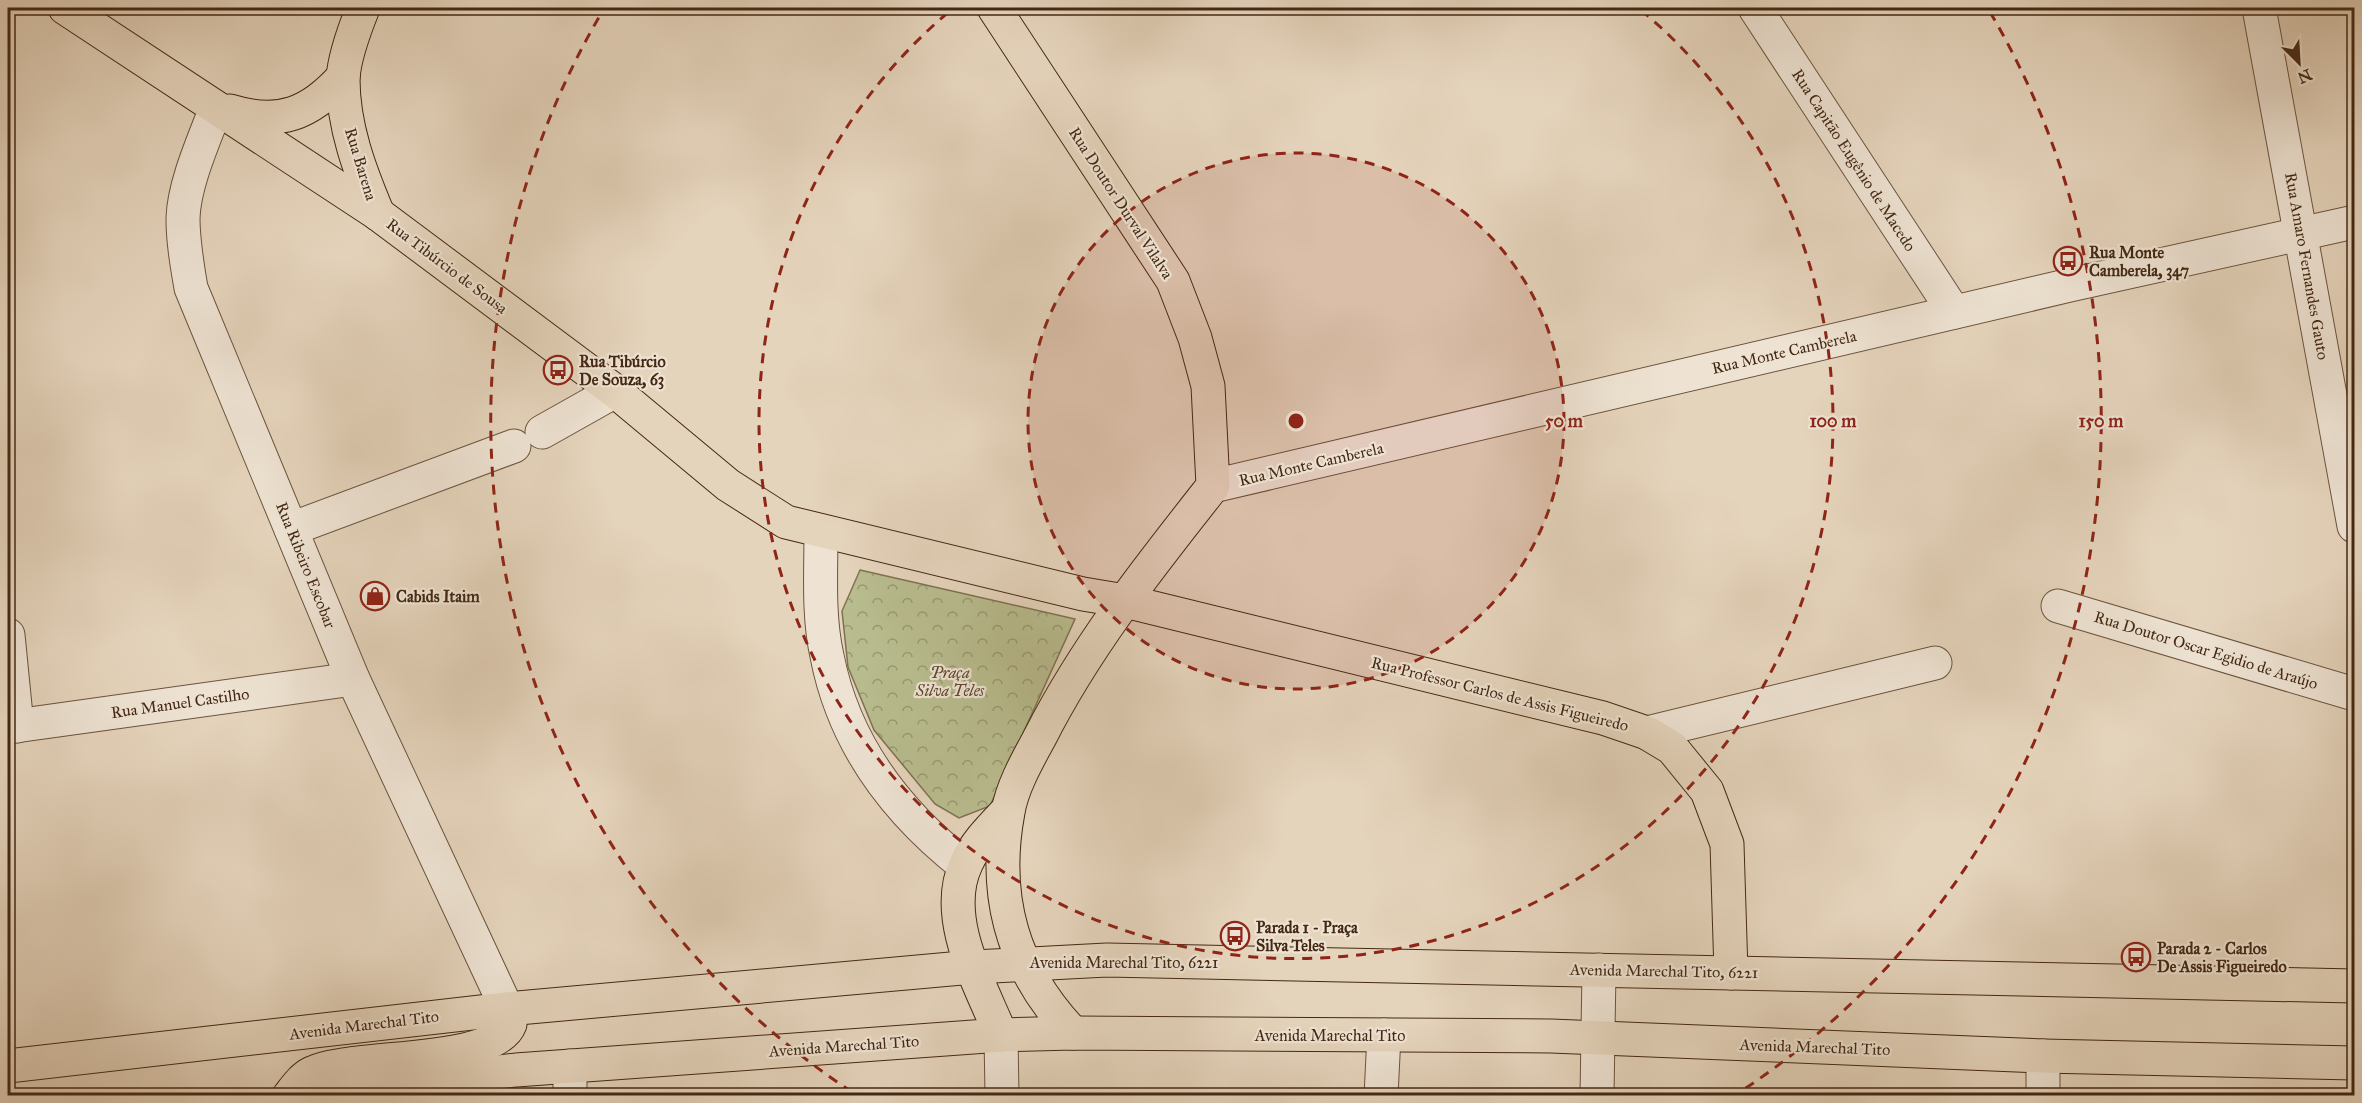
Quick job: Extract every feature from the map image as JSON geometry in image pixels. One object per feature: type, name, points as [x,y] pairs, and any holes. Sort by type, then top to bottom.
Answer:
[{"type":"main road","name":"Rua Tibúrcio de Sousa","points":[[65,8],[378,214],[615,392],[728,485],[786,522],[821,532]]},
{"type":"main road","name":"Rua Barena","points":[[363,8],[343,77],[351,141],[378,214]]},
{"type":"main road","name":"Rua Doutor Durval Vilalva","points":[[994,8],[1173,281],[1195,338],[1208,386],[1214,486]]},
{"type":"main road","name":"Rua Barena","points":[[216,108],[246,116],[273,118],[301,112],[325,98],[343,77]]},
{"type":"main road","points":[[1073,1033],[1048,1005],[1022,963],[1007,920],[1001,867],[1008,810],[1030,755],[1058,701],[1125,601],[1214,486]]},
{"type":"main road","points":[[821,532],[1083,594],[1125,601]]},
{"type":"main road","name":"Rua Professor Carlos de Assis Figueiredo","points":[[1125,601],[1603,718],[1647,733],[1672,748],[1707,790],[1727,844],[1731,973]]},
{"type":"main road","points":[[1001,1035],[973,967],[962,929],[959,898],[965,866],[980,839],[1008,810]]},
{"type":"main road","name":"Avenida Marechal Tito, 6221","points":[[973,967],[1107,960],[2355,986]]},
{"type":"main road","name":"Avenida Marechal Tito","points":[[8,1066],[507,1009],[973,967]]},
{"type":"main road","points":[[289,1095],[301,1081],[324,1069],[446,1054],[498,1039],[504,1035],[510,1024],[507,1009]]},
{"type":"main road","name":"Avenida Marechal Tito","points":[[307,1095],[516,1070],[570,1081],[1001,1035],[1073,1033],[1598,1038],[2043,1056],[2355,1063]]},
{"type":"street","name":"Rua Capitão Eugênio de Macedo","points":[[1755,8],[1954,312]]},
{"type":"street","name":"Rua Amaro Fernandes Gauto","points":[[2259,8],[2355,526]]},
{"type":"street","name":"Rua Ribeiro Escobar","points":[[216,108],[194,168],[183,216],[185,254],[191,288],[353,679],[507,1009]]},
{"type":"street","name":"Rua Monte Camberela","points":[[1214,486],[1954,312],[2301,232],[2355,222]]},
{"type":"street","points":[[291,529],[528,439],[615,392]]},
{"type":"street","points":[[821,532],[826,656],[840,702],[885,789],[911,819],[965,866]]},
{"type":"street","name":"Rua Doutor Oscar Egidio de Araújo","points":[[2058,606],[2355,694]]},
{"type":"street","points":[[8,636],[12,727]]},
{"type":"street","points":[[1647,733],[1935,663]]},
{"type":"street","name":"Rua Manuel Castilho","points":[[12,727],[353,679]]},
{"type":"street","points":[[1597,1095],[1599,970]]},
{"type":"street","points":[[1001,1035],[1002,1095]]},
{"type":"street","points":[[1382,1095],[1384,1035]]},
{"type":"street","points":[[2043,1056],[2043,1095]]},
{"type":"street","points":[[446,1095],[516,1070]]},
{"type":"green space","name":"Praça Silva Teles","points":[[860,570],[1075,619],[990,806],[959,818],[935,804],[874,730],[848,667],[842,611]]},
{"type":"place","name":"Rua Monte Camberela, 347","points":[[2068,261]]},
{"type":"place","name":"Rua Tibúrcio De Souza, 63","points":[[558,370]]},
{"type":"place","name":"Cabids Itaim","points":[[375,596]]},
{"type":"place","name":"Parada 1 - Praça Silva Teles","points":[[1235,936]]},
{"type":"place","name":"Parada 2 - Carlos De Assis Figueiredo","points":[[2136,957]]}]
